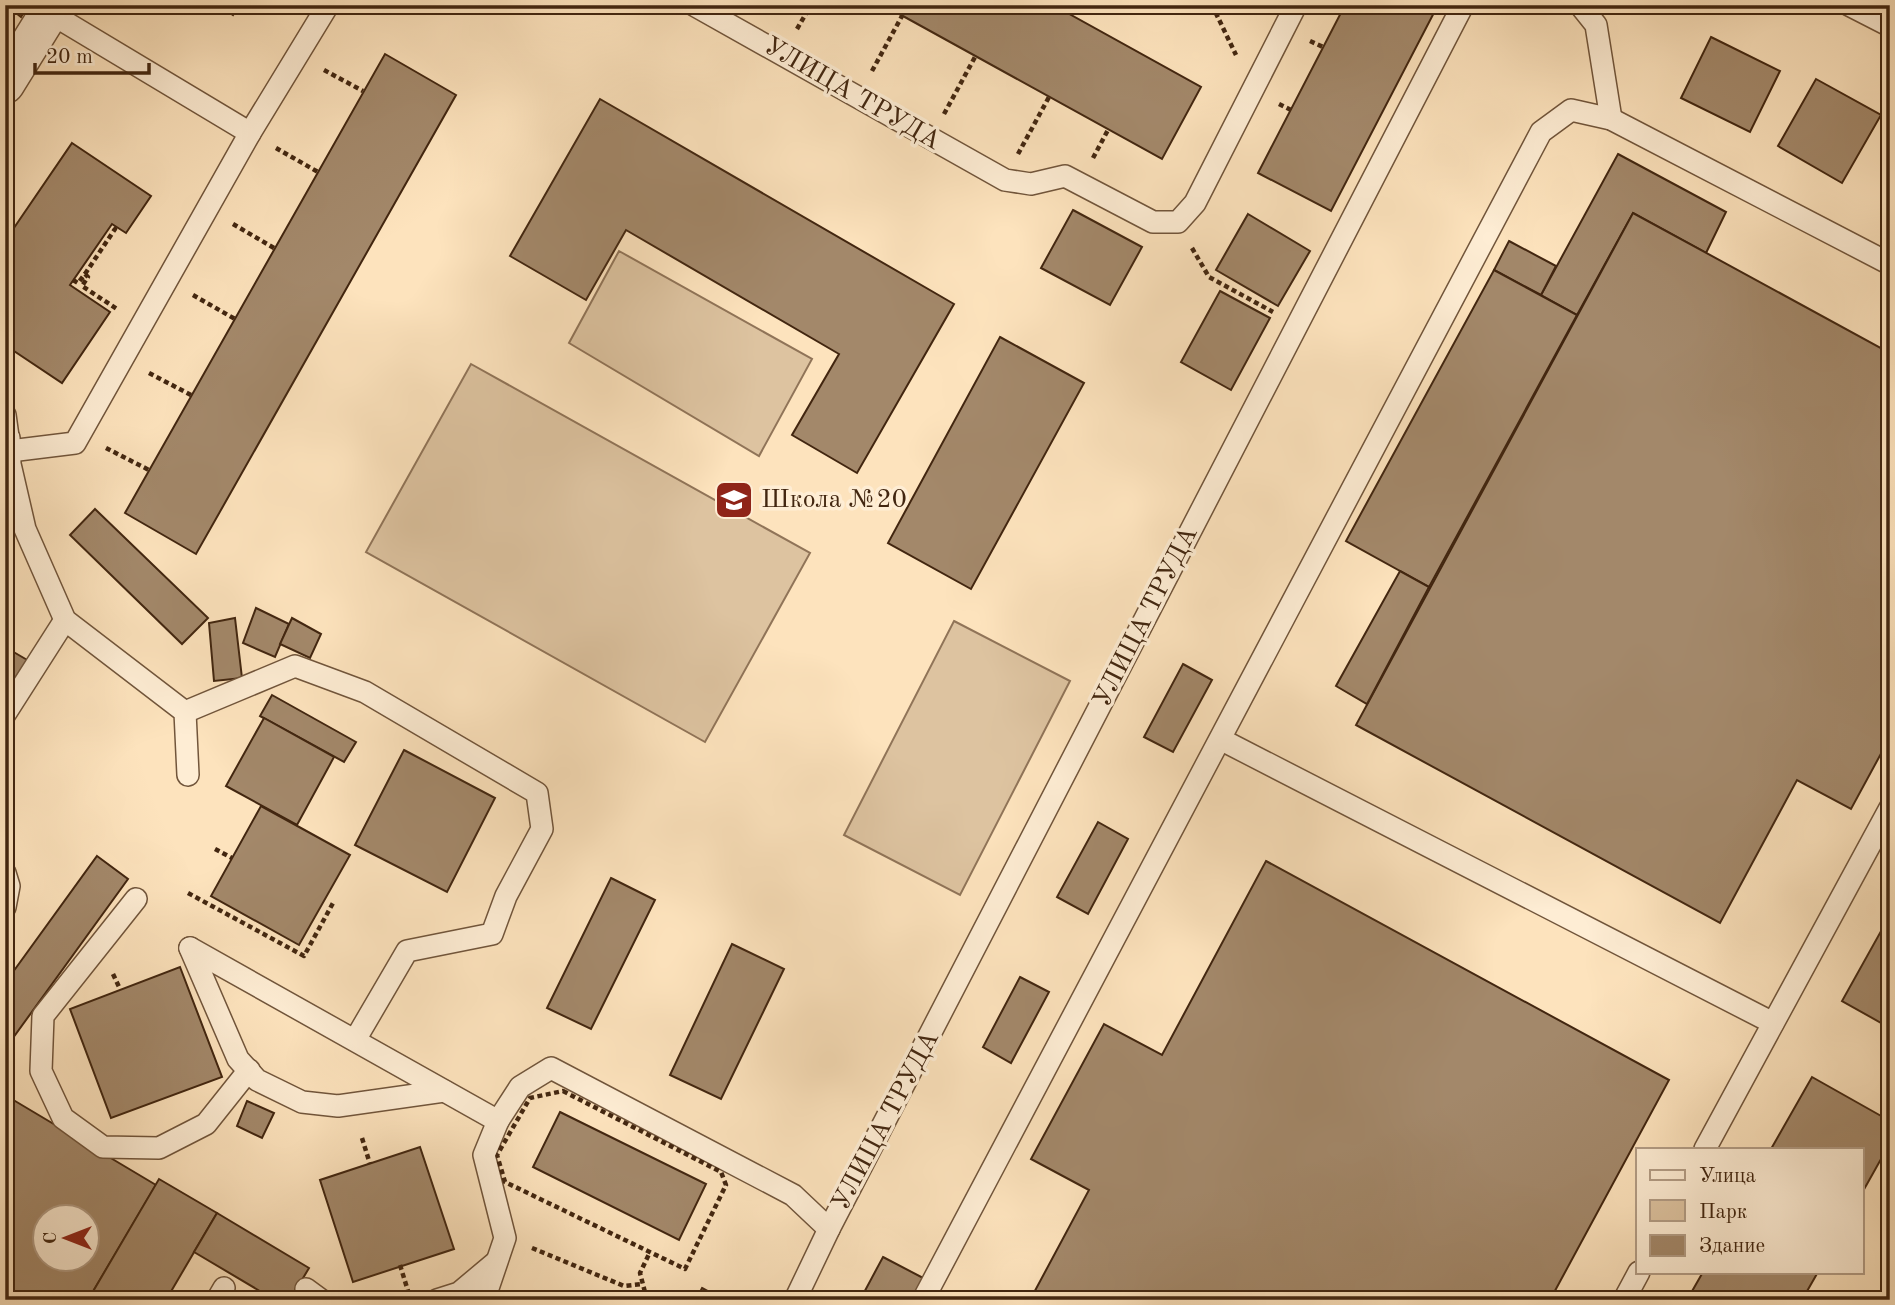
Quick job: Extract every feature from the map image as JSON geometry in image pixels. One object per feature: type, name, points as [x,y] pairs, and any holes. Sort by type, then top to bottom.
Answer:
[{"type":"street","points":[[5,84],[52,9]]},
{"type":"lane","points":[[7,419],[10,451],[75,443],[250,133],[328,5]]},
{"type":"lane","name":"УЛИЦА ТРУДА","points":[[694,5],[1007,180]]},
{"type":"lane","points":[[1007,180],[1031,184],[1065,176],[1153,222],[1178,222],[1195,203],[1296,5]]},
{"type":"lane","name":"УЛИЦА ТРУДА","points":[[796,1300],[829,1229],[854,1186],[1462,5]]},
{"type":"lane","points":[[1580,5],[1596,25],[1611,119]]},
{"type":"lane","points":[[1849,5],[1890,26]]},
{"type":"lane","points":[[52,9],[250,133]]},
{"type":"lane","points":[[923,1300],[1222,740],[1541,132],[1571,110],[1611,119],[1890,264]]},
{"type":"lane","points":[[7,419],[10,464],[25,529],[65,620],[184,712],[188,775]]},
{"type":"lane","points":[[5,714],[65,620]]},
{"type":"lane","points":[[184,712],[295,666],[365,692],[537,793],[542,829],[506,896],[492,934],[407,951],[355,1041]]},
{"type":"lane","points":[[1222,740],[1773,1023]]},
{"type":"lane","points":[[1706,1148],[1890,808]]},
{"type":"lane","points":[[5,873],[9,886],[5,907]]},
{"type":"lane","points":[[136,899],[43,1016],[41,1071],[63,1118],[103,1147],[159,1148],[206,1124],[248,1070]]},
{"type":"lane","points":[[444,1091],[338,1106],[303,1102],[257,1080],[239,1059],[190,948],[498,1121]]},
{"type":"lane","points":[[484,1300],[505,1238],[484,1155],[498,1121],[520,1087],[551,1068],[793,1195],[829,1229]]},
{"type":"lane","points":[[437,1300],[459,1293],[496,1262]]},
{"type":"lane","points":[[1624,1300],[1638,1274]]},
{"type":"path","points":[[1213,5],[1253,90]]},
{"type":"path","points":[[858,96],[902,16]]},
{"type":"path","points":[[298,56],[363,91]]},
{"type":"path","points":[[931,139],[975,57]]},
{"type":"path","points":[[1007,180],[1049,97]]},
{"type":"path","points":[[250,133],[318,172]]},
{"type":"path","points":[[230,222],[274,248]]},
{"type":"path","points":[[1178,222],[1209,277],[1296,325]]},
{"type":"path","points":[[74,280],[78,284],[115,229],[110,226]]},
{"type":"path","points":[[85,274],[89,277],[82,286],[141,324]]},
{"type":"path","points":[[191,294],[235,318]]},
{"type":"path","points":[[146,371],[191,395]]},
{"type":"path","points":[[103,447],[149,470]]},
{"type":"path","points":[[215,849],[232,858]]},
{"type":"path","points":[[188,893],[304,956],[333,903]]},
{"type":"path","points":[[505,1182],[685,1269],[719,1206],[726,1185],[721,1172],[563,1091],[530,1098],[512,1126],[497,1155],[507,1194]]},
{"type":"path","points":[[362,1138],[370,1164]]},
{"type":"path","points":[[529,1247],[624,1286],[643,1284]]},
{"type":"path","points":[[647,1300],[640,1273],[650,1252]]},
{"type":"path","points":[[400,1265],[411,1300]]},
{"type":"green space","points":[[619,251],[812,359],[759,456],[569,343]]},
{"type":"green space","points":[[471,364],[810,553],[705,742],[366,552]]},
{"type":"green space","points":[[954,621],[1070,681],[960,895],[844,835]]},
{"type":"building","points":[[6,5],[28,5],[21,17]]},
{"type":"building","points":[[218,5],[239,5],[233,15]]},
{"type":"building","points":[[883,5],[1053,5],[1201,87],[1162,159]]},
{"type":"building","points":[[1345,5],[1438,5],[1331,211],[1258,173]]},
{"type":"building","points":[[1711,37],[1780,71],[1750,132],[1681,98]]},
{"type":"building","points":[[385,54],[456,95],[196,554],[125,513]]},
{"type":"building","points":[[1816,79],[1881,115],[1842,183],[1778,146]]},
{"type":"building","points":[[600,99],[954,304],[857,473],[792,435],[839,354],[626,230],[586,300],[510,256]]},
{"type":"building","points":[[72,143],[151,196],[126,233],[112,224],[70,285],[110,312],[62,383],[5,345],[5,241]]},
{"type":"building","points":[[1618,154],[1726,212],[1706,253],[1633,213],[1577,315],[1541,295]]},
{"type":"building","points":[[1073,210],[1142,247],[1110,305],[1041,268]]},
{"type":"building","points":[[1633,213],[1890,353],[1890,737],[1851,809],[1797,780],[1720,923],[1356,725]]},
{"type":"building","points":[[1248,214],[1310,251],[1278,306],[1216,270]]},
{"type":"building","points":[[1509,241],[1556,266],[1541,295],[1494,270]]},
{"type":"building","points":[[1494,270],[1577,315],[1429,587],[1346,541]]},
{"type":"building","points":[[1220,291],[1270,318],[1231,390],[1181,362]]},
{"type":"building","points":[[1000,337],[1084,383],[971,589],[888,543]]},
{"type":"building","points":[[95,509],[208,618],[182,644],[70,535]]},
{"type":"building","points":[[1400,571],[1429,587],[1367,704],[1336,686]]},
{"type":"building","points":[[256,608],[289,624],[275,657],[243,643]]},
{"type":"building","points":[[235,618],[242,678],[214,681],[209,623]]},
{"type":"building","points":[[292,618],[321,634],[310,658],[280,644]]},
{"type":"building","points":[[5,647],[29,661],[5,701]]},
{"type":"building","points":[[1183,664],[1212,680],[1173,752],[1144,737]]},
{"type":"building","points":[[272,695],[356,742],[344,762],[260,716]]},
{"type":"building","points":[[264,718],[334,757],[297,825],[226,786]]},
{"type":"building","points":[[404,750],[495,798],[447,892],[355,845]]},
{"type":"building","points":[[261,806],[350,855],[299,945],[211,896]]},
{"type":"building","points":[[1098,822],[1128,839],[1088,914],[1057,897]]},
{"type":"building","points":[[97,856],[128,879],[5,1049],[5,983]]},
{"type":"building","points":[[1266,861],[1669,1080],[1550,1300],[1030,1300],[1089,1190],[1031,1159],[1104,1024],[1162,1055]]},
{"type":"building","points":[[611,878],[655,900],[591,1029],[547,1008]]},
{"type":"building","points":[[1890,915],[1890,1028],[1842,1001]]},
{"type":"building","points":[[732,944],[784,969],[721,1099],[670,1075]]},
{"type":"building","points":[[180,967],[222,1077],[111,1118],[70,1009]]},
{"type":"building","points":[[1020,977],[1049,992],[1011,1063],[983,1047]]},
{"type":"building","points":[[1812,1077],[1890,1121],[1890,1143],[1864,1189],[1864,1148],[1772,1148]]},
{"type":"building","points":[[5,1095],[156,1185],[88,1300],[5,1300]]},
{"type":"building","points":[[247,1101],[274,1113],[262,1138],[237,1126]]},
{"type":"building","points":[[560,1112],[706,1184],[679,1240],[533,1167]]},
{"type":"building","points":[[420,1147],[454,1249],[353,1282],[320,1180]]},
{"type":"building","points":[[159,1179],[217,1213],[166,1300],[88,1300]]},
{"type":"building","points":[[217,1213],[309,1268],[290,1300],[275,1300],[194,1252]]},
{"type":"building","points":[[883,1257],[927,1280],[916,1300],[860,1300]]},
{"type":"building","points":[[1702,1274],[1817,1274],[1802,1300],[1687,1300]]},
{"type":"building","points":[[702,1288],[724,1300],[696,1300]]},
{"type":"place","name":"Школа №20","points":[[734,500]]}]
